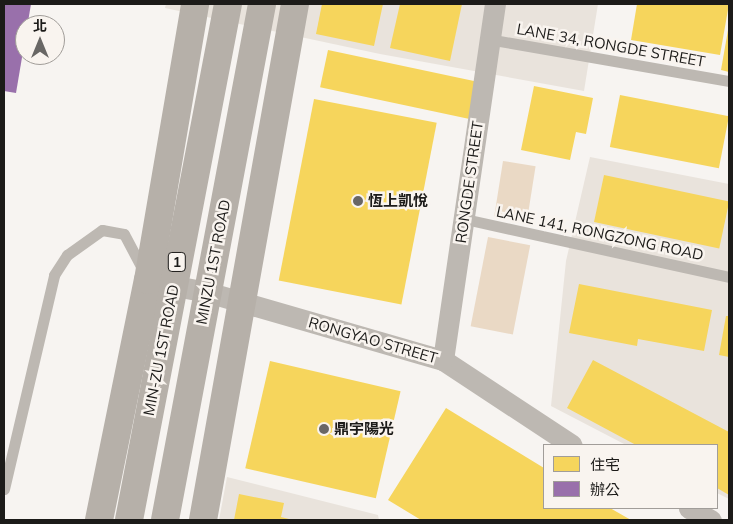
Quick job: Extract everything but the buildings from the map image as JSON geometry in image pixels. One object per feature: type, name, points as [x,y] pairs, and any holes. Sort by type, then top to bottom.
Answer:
[{"type":"main road","name":"1","points":[[99,520],[160,283],[196,4]]},
{"type":"main road","name":"MIN-ZU 1ST ROAD","points":[[129,520],[160,283],[228,4]]},
{"type":"main road","name":"MINZU 1ST ROAD","points":[[165,520],[262,4]]},
{"type":"main road","points":[[203,520],[242,302],[288,5]]},
{"type":"street","name":"RONGDE STREET","points":[[443,360],[465,219],[488,39],[495,4]]},
{"type":"street","name":"RONGYAO STREET","points":[[160,283],[207,292],[443,360],[570,444]]},
{"type":"street","points":[[691,509],[711,520]]},
{"type":"lane","name":"LANE 34, RONGDE STREET","points":[[488,39],[729,81]]},
{"type":"lane","name":"LANE 141, RONGZONG ROAD","points":[[465,219],[729,277]]},
{"type":"lane","points":[[4,489],[45,298],[67,255],[93,233],[124,234],[160,283]]},
{"type":"shaded area","points":[[166,4],[598,4],[584,91],[380,54],[165,8]]},
{"type":"shaded area","points":[[590,157],[729,184],[729,499],[718,494],[718,444],[624,444],[551,406],[566,261]]},
{"type":"shaded area","points":[[503,161],[536,166],[527,221],[494,216]]},
{"type":"shaded area","points":[[488,237],[530,245],[513,335],[471,326]]},
{"type":"shaded area","points":[[227,477],[378,515],[379,520],[219,520]]},
{"type":"place","name":"恆上凱悅","points":[[358,201]]},
{"type":"place","name":"鼎宇陽光","points":[[324,429]]}]
